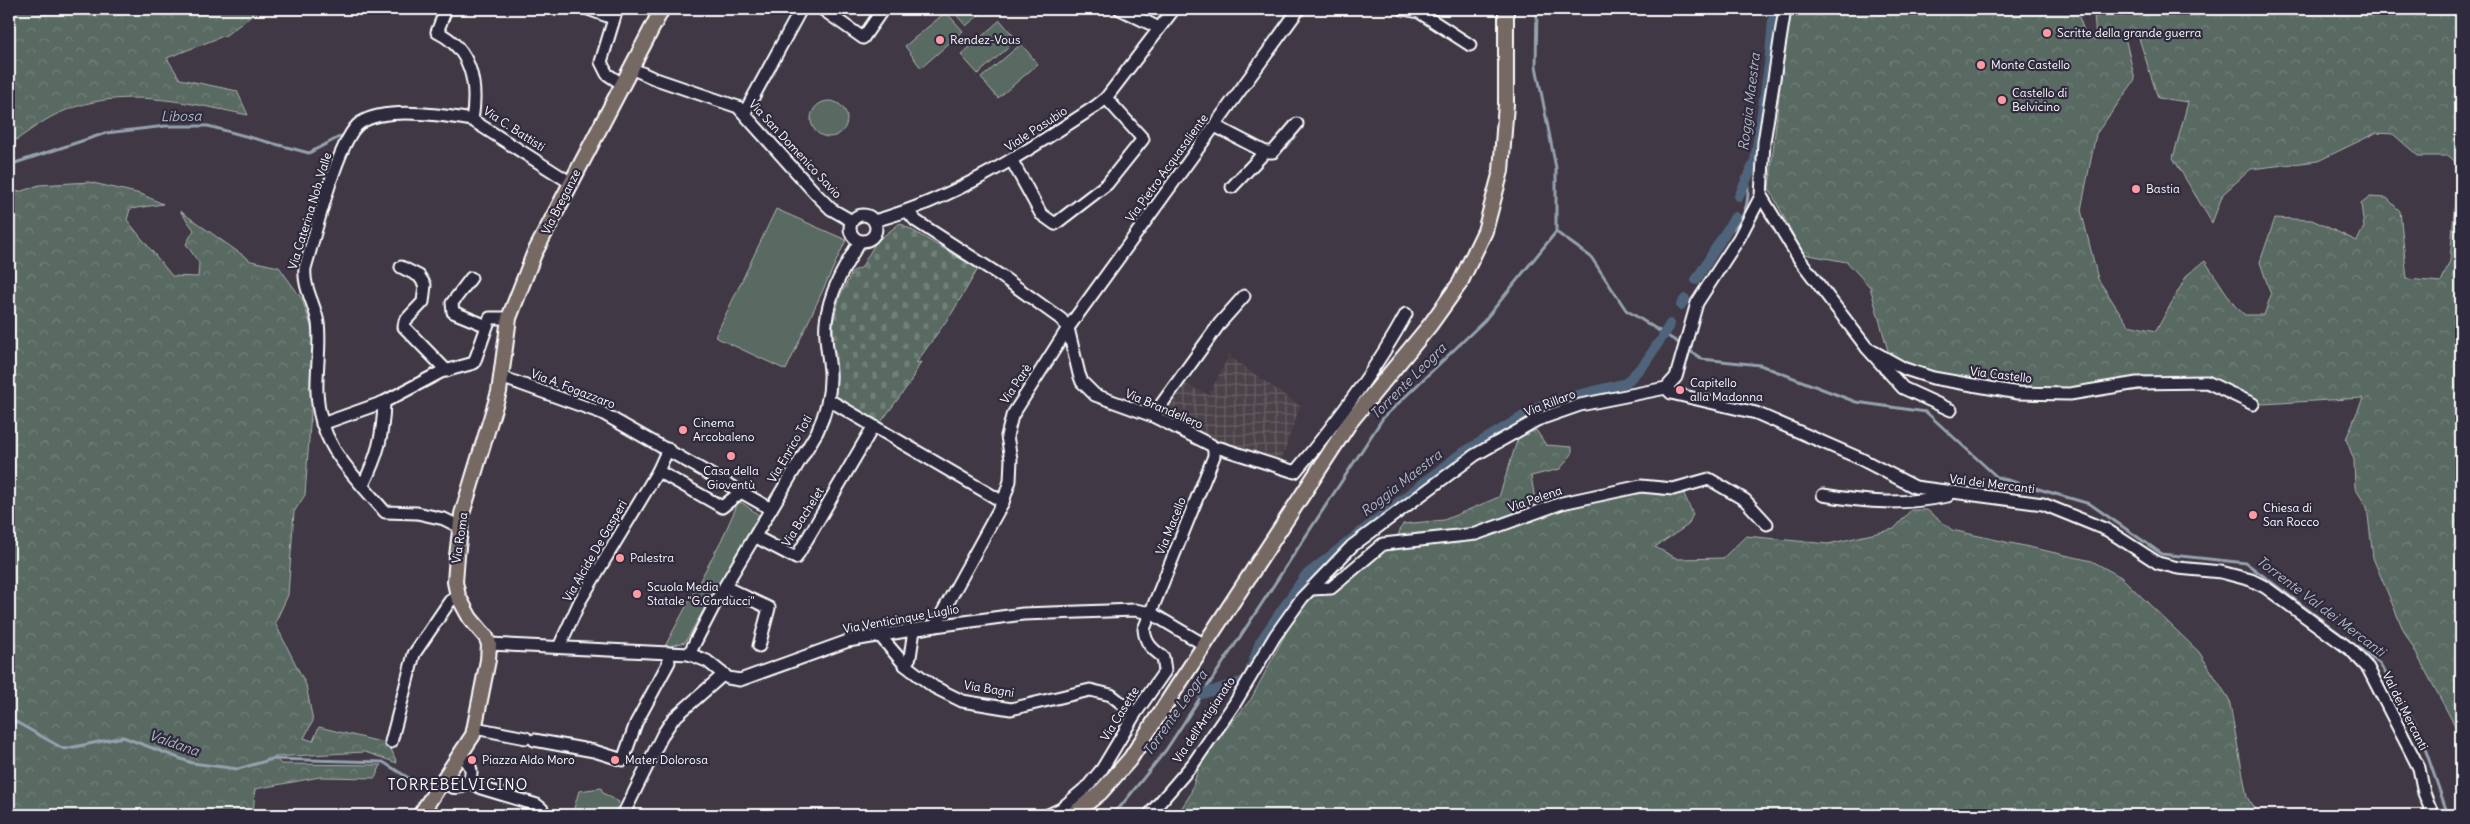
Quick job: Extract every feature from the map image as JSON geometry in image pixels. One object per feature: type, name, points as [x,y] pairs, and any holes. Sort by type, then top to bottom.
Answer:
[{"type":"main road","name":"Via Breganze","points":[[505,342],[509,318],[534,254],[662,9]]},
{"type":"main road","points":[[1072,815],[1100,793],[1130,759],[1203,644],[1350,422],[1430,325],[1454,290],[1485,231],[1501,171],[1506,104],[1506,9]]},
{"type":"main road","name":"Via Roma","points":[[489,644],[486,637],[464,608],[458,596],[455,582],[460,527],[488,433],[501,377],[505,342]]},
{"type":"main road","points":[[420,815],[461,756],[475,728],[488,660],[489,644]]},
{"type":"street","name":"Via C. Battisti","points":[[446,9],[437,32],[449,38],[460,48],[469,62],[475,102],[472,120],[571,183]]},
{"type":"street","points":[[588,9],[615,13],[603,51],[601,66],[607,74],[622,84]]},
{"type":"street","points":[[745,112],[801,9]]},
{"type":"street","points":[[822,9],[863,38],[883,9]]},
{"type":"street","points":[[1120,9],[1159,28]]},
{"type":"street","name":"Viale Pasubio","points":[[852,221],[864,215],[874,221],[908,212],[1012,161],[1106,98],[1174,9]]},
{"type":"street","name":"Via Pietro Acquasaliente","points":[[1059,345],[1068,328],[1298,9]]},
{"type":"street","points":[[1404,9],[1419,12],[1470,46]]},
{"type":"street","points":[[1666,388],[1676,377],[1697,303],[1739,238],[1761,196],[1764,142],[1785,11]]},
{"type":"street","name":"Via San Domenico Savio","points":[[631,68],[653,78],[729,102],[745,112],[816,194],[831,209],[852,221]]},
{"type":"street","points":[[1012,161],[1041,214],[1055,224],[1107,184],[1143,139],[1106,98]]},
{"type":"street","name":"Via Caterina Nob. Valle","points":[[460,527],[444,519],[417,513],[386,512],[348,470],[326,438],[318,414],[316,391],[318,323],[304,280],[305,268],[336,167],[351,132],[360,123],[370,118],[400,114],[431,113],[472,120]]},
{"type":"street","points":[[1215,126],[1265,152],[1273,152],[1296,124]]},
{"type":"street","points":[[1232,187],[1265,152]]},
{"type":"street","name":"Via Castello","points":[[1761,196],[1800,260],[1867,348],[1903,388],[1951,410]]},
{"type":"street","points":[[908,212],[916,221],[1001,276],[1061,319],[1068,328]]},
{"type":"street","points":[[852,221],[851,233],[860,241],[869,240],[875,234],[874,221]]},
{"type":"street","name":"Via Enrico Toti","points":[[689,654],[725,587],[817,432],[829,400],[830,373],[825,324],[828,306],[838,280],[860,241]]},
{"type":"street","points":[[401,267],[419,276],[425,285],[422,302],[405,321],[404,327],[444,372]]},
{"type":"street","points":[[471,278],[452,303],[453,312],[487,326]]},
{"type":"street","points":[[1153,416],[1220,323],[1244,296]]},
{"type":"street","name":"Via Brandellero","points":[[1068,328],[1079,374],[1088,389],[1106,400],[1153,416],[1211,444],[1214,449],[1220,448],[1294,472],[1326,435],[1381,360],[1406,314]]},
{"type":"street","points":[[322,424],[384,402],[444,372],[474,363],[490,318],[509,318]]},
{"type":"street","name":"Via Parè","points":[[935,626],[1003,502],[1010,481],[1011,459],[1007,436],[1012,416],[1059,345]]},
{"type":"street","name":"Via Castello","points":[[1867,348],[1905,369],[1933,378],[2018,393],[2070,394],[2137,383],[2207,382],[2253,404]]},
{"type":"street","name":"Via A. Fogazzaro","points":[[501,377],[602,413],[771,509]]},
{"type":"street","name":"Val dei Mercanti","points":[[1666,388],[1671,393],[1756,413],[1859,458],[1914,488],[2043,504],[2106,530],[2158,563],[2178,568],[2221,572],[2251,580],[2265,587],[2351,650],[2368,668],[2419,768],[2424,793],[2433,815]]},
{"type":"street","name":"Via Rillaro","points":[[1275,636],[1312,589],[1352,546],[1476,455],[1529,424],[1580,405],[1666,388]]},
{"type":"street","points":[[829,400],[1003,502]]},
{"type":"street","points":[[363,485],[384,431],[384,402]]},
{"type":"street","name":"Via Bachelet","points":[[756,537],[796,558],[860,457],[873,427]]},
{"type":"street","name":"Via Alcide De Gasperi","points":[[559,647],[580,601],[658,472],[664,447]]},
{"type":"street","name":"Via Macello","points":[[1151,613],[1214,456],[1214,449]]},
{"type":"street","points":[[658,472],[722,507],[742,492]]},
{"type":"street","name":"Via Pelena","points":[[1312,589],[1331,588],[1383,544],[1476,534],[1562,503],[1641,486],[1673,489],[1709,480],[1745,500],[1767,524]]},
{"type":"street","points":[[1823,495],[1872,503],[1920,501],[1955,494]]},
{"type":"street","points":[[725,587],[769,608],[759,646]]},
{"type":"street","points":[[391,742],[414,654],[446,605],[452,598],[458,596]]},
{"type":"street","name":"Via Venticinque Luglio","points":[[489,644],[689,654],[707,661],[728,678],[740,680],[848,641],[935,626],[1023,614],[1135,610],[1151,613],[1203,644]]},
{"type":"street","name":"Via Casette","points":[[1048,815],[1061,809],[1088,786],[1112,753],[1164,671],[1163,657],[1151,647],[1145,638],[1144,628],[1151,613]]},
{"type":"street","points":[[905,665],[910,657],[914,630]]},
{"type":"street","name":"Via Bagni","points":[[881,636],[905,665],[934,687],[962,701],[1011,708],[1090,690],[1111,695],[1135,714]]},
{"type":"street","name":"Via dell'Artigianato","points":[[1149,815],[1193,764],[1235,703],[1275,636]]},
{"type":"street","points":[[475,728],[594,750],[622,760],[636,723],[669,662],[667,653]]},
{"type":"street","points":[[622,815],[663,734],[673,719],[709,685],[724,674]]},
{"type":"street","points":[[443,782],[451,787],[458,788],[469,782],[472,772],[470,765],[461,756]]},
{"type":"street","points":[[469,782],[481,788],[537,805],[542,809],[544,815]]},
{"type":"shaded area","points":[[1230,353],[1230,357],[1300,406],[1280,464],[1261,466],[1183,429],[1179,422],[1160,413],[1181,382],[1209,395]]},
{"type":"green space","points":[[9,9],[261,9],[226,35],[167,58],[180,79],[237,91],[248,115],[176,101],[128,98],[104,100],[81,105],[57,114],[9,145]]},
{"type":"green space","points":[[951,9],[986,9],[966,26]]},
{"type":"green space","points":[[1792,9],[2076,9],[2086,36],[2096,40],[2094,14],[2100,9],[2461,9],[2461,737],[2402,627],[2373,558],[2367,507],[2355,488],[2354,460],[2346,439],[2363,398],[2263,404],[2200,384],[2086,396],[1998,391],[1891,361],[1870,287],[1847,262],[1803,254],[1769,188],[1786,30]],"holes":[[[2137,32],[2158,98],[2188,102],[2173,158],[2212,223],[2223,194],[2251,169],[2318,161],[2376,133],[2393,134],[2418,156],[2449,156],[2458,165],[2450,261],[2441,282],[2407,279],[2400,211],[2387,198],[2370,197],[2361,204],[2364,227],[2357,241],[2312,220],[2275,218],[2260,262],[2271,295],[2264,315],[2245,315],[2235,306],[2205,261],[2187,275],[2156,331],[2128,325],[2098,279],[2081,210],[2096,134],[2135,80],[2125,37]]]},
{"type":"green space","points":[[946,12],[963,31],[921,68],[905,46]]},
{"type":"green space","points":[[1000,20],[1017,40],[978,74],[961,55]]},
{"type":"green space","points":[[1021,44],[1038,64],[998,98],[981,78]]},
{"type":"green space","points":[[829,101],[842,106],[847,119],[842,132],[829,137],[816,132],[811,119],[816,106]]},
{"type":"green space","points":[[89,182],[141,194],[163,204],[130,209],[127,220],[172,276],[198,277],[199,263],[186,244],[194,230],[180,211],[251,261],[279,267],[302,299],[316,341],[305,495],[294,512],[288,595],[275,623],[306,685],[313,721],[304,738],[313,741],[319,727],[389,744],[397,763],[365,752],[274,757],[281,764],[381,765],[375,778],[320,777],[255,789],[253,815],[11,815],[9,812],[9,192],[22,191],[39,185]]},
{"type":"green space","points":[[776,209],[846,240],[786,370],[715,337]]},
{"type":"green space","points":[[900,223],[978,269],[952,313],[916,363],[921,362],[909,384],[879,425],[839,401],[835,395],[833,322],[840,296],[853,271],[861,268],[876,242]]},
{"type":"green space","points":[[1536,430],[1546,445],[1572,447],[1572,454],[1560,469],[1531,476],[1536,505],[1493,530],[1397,537],[1403,524],[1444,520],[1499,497],[1518,438]]},
{"type":"green space","points":[[1683,492],[1693,514],[1688,525],[1655,547],[1678,559],[1723,558],[1746,536],[1828,544],[1894,529],[1911,510],[1927,510],[1952,530],[2092,561],[2121,577],[2199,652],[2229,699],[2247,797],[2258,815],[1177,815],[1190,795],[1201,760],[1251,699],[1296,614],[1325,579],[1350,578],[1389,543],[1487,537],[1577,495]]},
{"type":"green space","points":[[741,502],[759,515],[685,642],[664,648],[722,539],[738,503]]},
{"type":"green space","points":[[601,788],[603,793],[619,802],[614,815],[572,815],[579,791]]},
{"type":"waterway","name":"Torrente Leogra","points":[[1109,815],[1121,806],[1166,750],[1383,418],[1484,321],[1556,232],[1556,168],[1536,66],[1537,9]]},
{"type":"waterway","name":"Roggia Maestra","points":[[1739,196],[1755,161],[1769,65],[1774,9]]},
{"type":"waterway","name":"Libosa","points":[[9,165],[106,133],[166,126],[208,126],[309,153],[347,133]]},
{"type":"waterway","points":[[1723,236],[1736,225],[1744,212],[1748,196],[1747,179]]},
{"type":"waterway","name":"Roggia Maestra","points":[[1696,280],[1735,217]]},
{"type":"waterway","name":"Torrente Val dei Mercanti","points":[[1556,232],[1591,257],[1626,310],[1682,345]]},
{"type":"waterway","name":"Roggia Maestra","points":[[1681,305],[1685,299]]},
{"type":"waterway","name":"Roggia Maestra","points":[[1663,336],[1670,324]]},
{"type":"waterway","name":"Roggia Maestra","points":[[1202,694],[1247,680],[1260,642],[1305,576],[1459,455],[1545,403],[1626,383],[1645,363],[1659,342]]},
{"type":"waterway","name":"Torrente Val dei Mercanti","points":[[1687,349],[1702,359],[1760,365],[1856,402],[1926,412],[1997,477],[2090,504],[2162,554],[2246,563],[2380,664],[2418,728],[2448,815]]},
{"type":"waterway","name":"Valdana","points":[[9,718],[64,749],[123,737],[192,763],[238,769],[273,759],[383,762],[423,787]]},
{"type":"place","name":"Scritte della grande guerra","points":[[2047,33]]},
{"type":"place","name":"Rendez-Vous","points":[[940,40]]},
{"type":"place","name":"Monte Castello","points":[[1981,65]]},
{"type":"place","name":"Castello di Belvicino","points":[[2002,100]]},
{"type":"place","name":"Bastia","points":[[2136,189]]},
{"type":"place","name":"Capitello alla Madonna","points":[[1680,390]]},
{"type":"place","name":"Cinema Arcobaleno","points":[[683,430]]},
{"type":"place","name":"Casa della Gioventù","points":[[731,456]]},
{"type":"place","name":"Chiesa di San Rocco","points":[[2253,515]]},
{"type":"place","name":"Palestra","points":[[620,558]]},
{"type":"place","name":"Scuola Media Statale \"G.Carducci\"","points":[[637,594]]},
{"type":"place","name":"Piazza Aldo Moro","points":[[472,760]]},
{"type":"place","name":"Mater Dolorosa","points":[[615,760]]},
{"type":"district","name":"TORREBELVICINO","points":[[458,785]]}]
